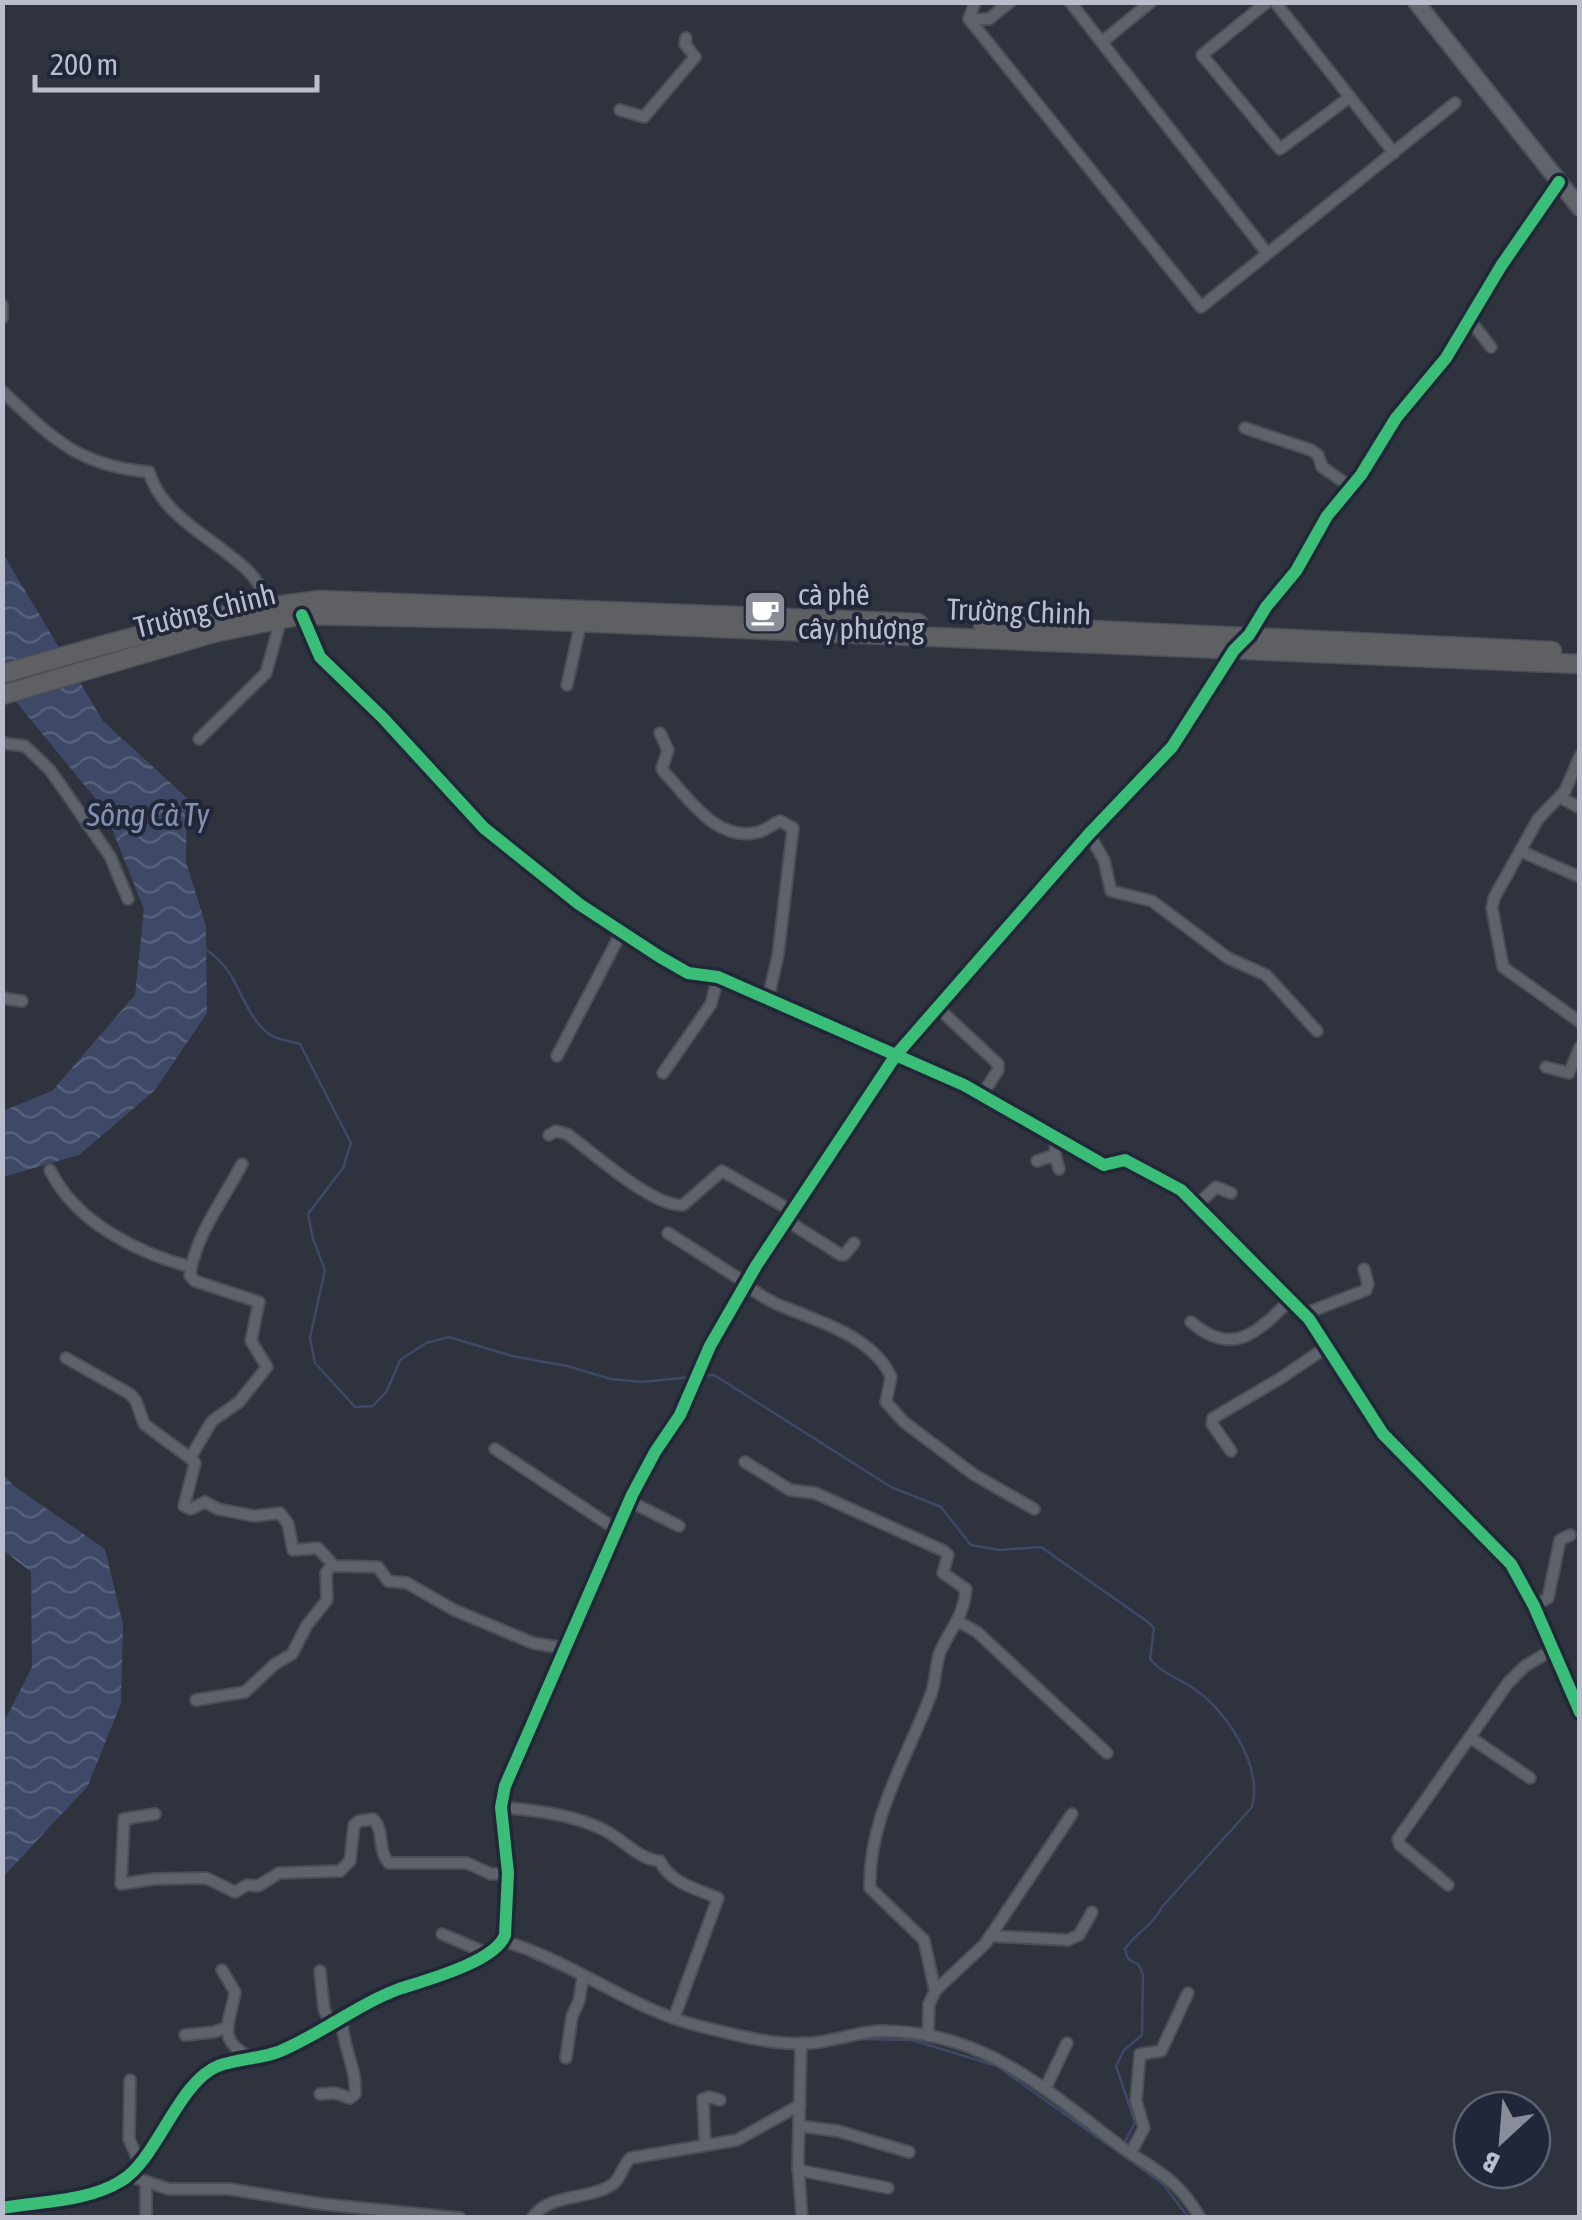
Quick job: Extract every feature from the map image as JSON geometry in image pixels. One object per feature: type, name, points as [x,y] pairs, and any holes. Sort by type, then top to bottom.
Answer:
[{"type":"highway","name":"Trường Chinh","points":[[2,695],[320,600],[1249,635],[1580,652]]},
{"type":"highway","name":"Trường Chinh","points":[[2,674],[106,644],[276,612],[1580,664]]},
{"type":"main road","points":[[1416,2],[1580,208]]},
{"type":"street","points":[[969,19],[975,2]]},
{"type":"street","points":[[969,19],[988,19],[1010,2]]},
{"type":"street","points":[[1070,2],[1267,254]]},
{"type":"street","points":[[1102,41],[1151,2]]},
{"type":"street","points":[[1268,2],[1202,55],[1280,149],[1350,97]]},
{"type":"street","points":[[1275,2],[1394,153]]},
{"type":"street","points":[[969,19],[1201,307],[1455,103]]},
{"type":"street","points":[[620,110],[644,116],[657,98],[668,92],[696,57],[685,44],[686,38]]},
{"type":"street","points":[[2,2208],[92,2194],[129,2176],[186,2096],[216,2067],[282,2050],[377,1999],[488,1954],[504,1940],[508,1873],[501,1807],[511,1770],[629,1501],[654,1452],[680,1415],[710,1346],[745,1284],[896,1055],[1089,834],[1172,747],[1234,650],[1296,571],[1327,516],[1396,418],[1446,358],[1559,182]]},
{"type":"street","points":[[2,305],[2,318]]},
{"type":"street","points":[[1469,319],[1490,346]]},
{"type":"street","points":[[2,391],[46,432],[87,460],[149,472],[152,483],[178,514],[251,574],[276,612],[266,673],[199,739]]},
{"type":"street","points":[[1245,428],[1312,450],[1322,467],[1351,487]]},
{"type":"street","points":[[302,615],[320,658],[384,718],[484,828],[579,904],[688,973],[718,977],[896,1055],[982,1095],[1104,1165],[1129,1162],[1177,1188],[1198,1205],[1304,1314],[1383,1434],[1510,1564],[1534,1606],[1580,1712]]},
{"type":"street","points":[[567,685],[581,622]]},
{"type":"street","points":[[660,733],[668,750],[664,772],[707,820],[743,832],[757,832],[780,821],[793,828],[778,955],[768,1000]]},
{"type":"street","points":[[2,743],[24,746],[50,770],[110,856],[128,898]]},
{"type":"street","points":[[1580,756],[1560,797],[1538,819],[1492,903],[1501,964],[1580,1022]]},
{"type":"street","points":[[1560,797],[1580,808]]},
{"type":"street","points":[[1089,834],[1104,860],[1111,891],[1152,902],[1228,958],[1266,975],[1317,1031]]},
{"type":"street","points":[[1520,851],[1580,877]]},
{"type":"street","points":[[557,1056],[622,932]]},
{"type":"street","points":[[663,1072],[711,1004],[718,977]]},
{"type":"street","points":[[2,998],[22,1001]]},
{"type":"street","points":[[936,1007],[998,1064],[982,1095]]},
{"type":"street","points":[[1546,1067],[1569,1073],[1580,1047]]},
{"type":"street","points":[[549,1135],[556,1131],[568,1134],[645,1192],[676,1206],[683,1205],[722,1171],[841,1255],[854,1243]]},
{"type":"street","points":[[1056,1139],[1054,1155],[1059,1169]]},
{"type":"street","points":[[1037,1161],[1054,1155]]},
{"type":"street","points":[[190,1458],[212,1420],[240,1402],[267,1367],[251,1341],[258,1302],[190,1276],[208,1226],[242,1164]]},
{"type":"street","points":[[50,1170],[74,1202],[99,1226],[162,1259],[191,1267]]},
{"type":"street","points":[[1198,1205],[1216,1187],[1231,1194]]},
{"type":"street","points":[[668,1233],[780,1305],[808,1314],[868,1348],[889,1371],[886,1402],[904,1422],[973,1474],[1034,1509]]},
{"type":"street","points":[[1304,1314],[1366,1290],[1364,1269]]},
{"type":"street","points":[[1191,1322],[1211,1338],[1237,1338],[1267,1323],[1290,1300]]},
{"type":"street","points":[[1231,1450],[1212,1424],[1213,1418],[1328,1346]]},
{"type":"street","points":[[66,1358],[130,1394],[144,1424],[195,1463],[184,1501],[186,1508],[205,1502],[218,1509],[254,1516],[280,1513],[288,1524],[294,1550],[318,1548],[332,1565],[378,1567],[390,1582],[407,1583],[454,1610],[533,1642],[563,1648]]},
{"type":"street","points":[[496,1449],[617,1530]]},
{"type":"street","points":[[745,1462],[790,1490],[815,1492],[944,1551],[948,1554],[943,1573],[966,1588],[963,1614],[940,1654],[930,1696],[884,1805],[870,1853],[870,1888],[924,1940],[935,1991]]},
{"type":"street","points":[[629,1501],[679,1526]]},
{"type":"street","points":[[1534,1606],[1548,1598],[1560,1540],[1570,1535]]},
{"type":"street","points":[[196,1700],[242,1694],[292,1654],[307,1625],[327,1600],[326,1573],[332,1565]]},
{"type":"street","points":[[958,1622],[977,1632],[1106,1753]]},
{"type":"street","points":[[1448,1885],[1400,1845],[1398,1839],[1518,1672],[1552,1650]]},
{"type":"street","points":[[1470,1738],[1530,1778]]},
{"type":"street","points":[[501,1807],[584,1821],[624,1840],[645,1858],[660,1862],[674,1879],[718,1898],[674,2018]]},
{"type":"street","points":[[155,1814],[124,1819],[120,1884],[154,1878],[206,1878],[234,1892],[247,1885],[258,1886],[278,1873],[344,1870],[350,1861],[354,1825],[359,1820],[373,1819],[378,1823],[384,1858],[389,1862],[467,1863],[491,1874],[508,1873]]},
{"type":"street","points":[[928,2036],[929,2004],[935,1991],[991,1936],[1072,1814]]},
{"type":"street","points":[[991,1936],[1068,1940],[1079,1935],[1092,1912]]},
{"type":"street","points":[[442,1934],[488,1954]]},
{"type":"street","points":[[504,1940],[674,2018],[756,2039],[802,2050],[874,2032],[928,2036],[999,2060],[1046,2087],[1174,2181],[1200,2218]]},
{"type":"street","points":[[222,1970],[235,1992],[228,2027],[231,2046],[252,2059]]},
{"type":"street","points":[[320,1971],[324,2009],[331,2026]]},
{"type":"street","points":[[566,2058],[572,2016],[580,2001],[584,1976]]},
{"type":"street","points":[[1131,2152],[1144,2128],[1136,2100],[1140,2054],[1161,2051],[1188,1993]]},
{"type":"street","points":[[320,2094],[350,2098],[355,2094],[342,2020]]},
{"type":"street","points":[[184,2035],[228,2027]]},
{"type":"street","points":[[1046,2087],[1067,2044]]},
{"type":"street","points":[[802,2050],[798,2170],[802,2218]]},
{"type":"street","points":[[130,2080],[129,2139],[140,2162]]},
{"type":"street","points":[[705,2144],[701,2104],[709,2097],[720,2100]]},
{"type":"street","points":[[532,2218],[546,2206],[613,2183],[631,2158],[741,2139],[800,2105]]},
{"type":"street","points":[[799,2126],[838,2132],[909,2152]]},
{"type":"street","points":[[798,2170],[888,2188]]},
{"type":"street","points":[[129,2176],[176,2190],[236,2189],[322,2204],[460,2218]]},
{"type":"street","points":[[146,2183],[146,2218]]},
{"type":"water","name":"Sông Cà Ty","points":[[2,552],[103,721],[187,798],[186,862],[206,926],[207,1013],[155,1090],[79,1155],[3,1177],[3,1111],[52,1091],[135,995],[144,909],[104,809],[3,686]]},
{"type":"water","points":[[3,1474],[14,1486],[105,1549],[123,1624],[121,1703],[88,1786],[3,1877],[3,1724],[32,1667],[31,1572],[3,1550]]},
{"type":"waterway","points":[[205,949],[234,980],[259,1025],[275,1038],[300,1044],[351,1143],[343,1168],[308,1214],[325,1270],[310,1338],[315,1363],[355,1407],[373,1406],[387,1391],[400,1360],[426,1343],[449,1337],[611,1379],[642,1382],[691,1377]]},
{"type":"waterway","points":[[699,1376],[714,1375],[891,1487],[941,1507],[971,1545],[1000,1550],[1041,1547],[1148,1622],[1154,1628],[1150,1659],[1208,1700],[1240,1742],[1252,1775],[1252,1807],[1125,1949],[1128,1959],[1139,1965],[1143,1975],[1142,2035],[1124,2050],[1116,2066],[1135,2122],[1125,2142]]},
{"type":"waterway","points":[[518,1951],[579,1979]]},
{"type":"waterway","points":[[701,2031],[722,2037]]},
{"type":"waterway","points":[[859,2039],[912,2040],[997,2066],[1163,2184],[1189,2218]]},
{"type":"waterway","points":[[745,2042],[762,2045]]},
{"type":"cycle path","points":[[2,2208],[79,2197],[108,2188],[134,2171],[191,2088],[218,2066],[278,2052],[383,1996],[474,1962],[499,1945],[505,1935],[508,1873],[501,1807],[505,1786],[632,1495],[680,1415],[710,1346],[756,1266],[896,1055],[1089,834],[1172,747],[1234,650],[1296,571],[1327,516],[1361,475],[1396,418],[1446,358],[1501,266],[1559,182]]},
{"type":"cycle path","points":[[302,615],[320,657],[383,718],[484,828],[579,904],[660,957],[688,973],[718,977],[964,1085],[1104,1165],[1125,1160],[1181,1190],[1309,1319],[1383,1434],[1511,1564],[1534,1606],[1580,1712]]},
{"type":"place","name":"cà phê cây phượng","points":[[765,612]]}]
